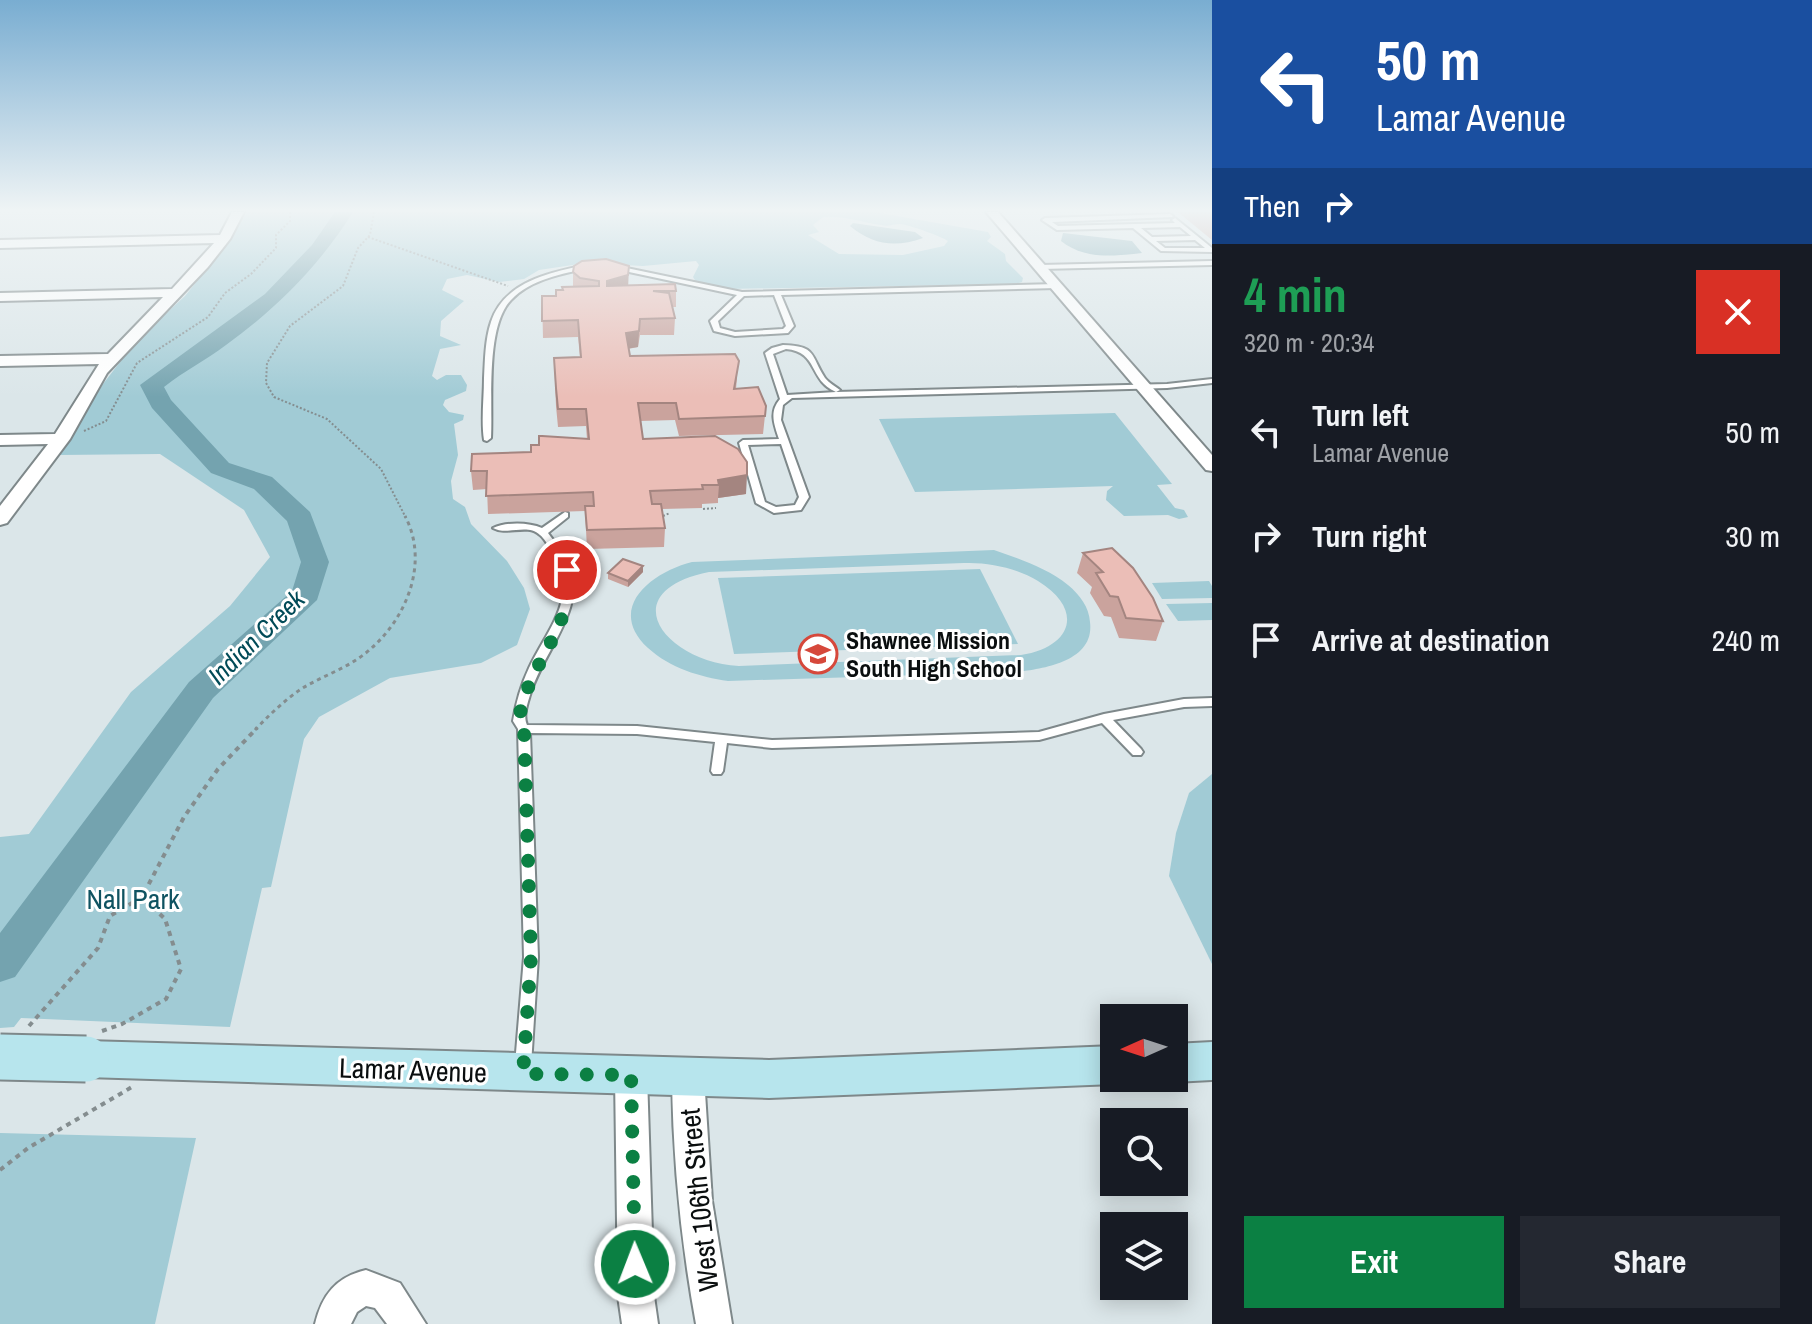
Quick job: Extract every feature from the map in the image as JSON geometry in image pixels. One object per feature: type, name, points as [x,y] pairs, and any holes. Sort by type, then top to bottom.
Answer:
[{"type":"street","points":[[0,519],[61,439],[111,359],[194,274]]},
{"type":"street","points":[[1046,274],[1212,466]]},
{"type":"street","points":[[0,297],[177,293]]},
{"type":"street","points":[[0,361],[111,359]]},
{"type":"street","points":[[0,440],[61,439]]},
{"type":"street","name":"Lamar Avenue","points":[[12,1046],[90,1047],[523,1074],[769,1079],[1100,1066]]},
{"type":"street","points":[[1188,1062],[1212,1061]]},
{"type":"street","points":[[631,1075],[636,1296],[640,1324]]},
{"type":"street","name":"West 106th Street","points":[[688,1077],[689,1152],[704,1273],[714,1324]]},
{"type":"street","points":[[333,1324],[335,1312],[347,1294],[367,1287],[386,1294],[408,1324]]},
{"type":"lane","points":[[487,438],[494,320],[502,306],[519,290],[558,274]]},
{"type":"lane","points":[[650,274],[742,294],[1057,286]]},
{"type":"lane","points":[[663,277],[666,290]]},
{"type":"lane","points":[[742,294],[714,321],[717,329],[735,334],[785,331],[790,326],[777,293]]},
{"type":"lane","points":[[784,399],[769,353],[783,347],[805,349],[811,354],[827,387],[840,392]]},
{"type":"lane","points":[[784,441],[743,443],[761,503],[774,510],[787,511],[798,508],[804,497],[776,409],[784,399],[802,393],[1142,386],[1212,381]]},
{"type":"lane","points":[[543,532],[565,515]]},
{"type":"lane","points":[[498,528],[531,527],[543,532],[565,564],[568,574],[565,615],[535,667],[521,705],[519,721],[524,729],[531,957],[523,1074]]},
{"type":"lane","points":[[524,729],[637,730],[772,744],[1039,736],[1104,718],[1184,703],[1212,702]]},
{"type":"lane","points":[[1104,718],[1137,752]]},
{"type":"lane","points":[[717,771],[722,738]]},
{"type":"path","points":[[61,439],[106,421],[137,363],[208,317],[225,293],[251,274]]},
{"type":"path","points":[[12,1046],[98,948],[110,916],[142,897],[184,817],[218,769],[259,725],[300,690],[358,659],[389,629],[408,600],[415,570],[412,529],[381,469],[327,419],[274,397],[266,383],[267,363],[277,343],[309,309],[343,286],[348,274]]},
{"type":"path","points":[[473,274],[519,290]]},
{"type":"path","points":[[703,509],[716,508]]},
{"type":"path","points":[[663,516],[670,513]]},
{"type":"path","points":[[90,1047],[166,999],[181,969],[170,930],[158,906],[142,897]]},
{"type":"path","points":[[0,1170],[28,1148],[137,1084]]},
{"type":"green space","name":"Nall Park","points":[[203,274],[533,274],[524,279],[499,282],[467,275],[447,279],[442,290],[464,301],[441,321],[440,336],[461,345],[440,349],[432,376],[437,380],[446,375],[461,375],[467,385],[466,391],[445,400],[443,405],[449,412],[464,415],[463,420],[454,424],[458,455],[451,481],[453,499],[465,507],[471,524],[507,561],[524,588],[530,609],[517,645],[481,663],[390,678],[319,717],[304,739],[271,887],[262,888],[230,1027],[21,1018],[14,1027],[0,1028],[0,837],[29,834],[131,692],[230,606],[270,557],[244,510],[160,454],[58,455],[103,384],[137,340],[185,296]]},
{"type":"green space","name":"Nall Park","points":[[695,274],[1019,274],[1023,278],[1022,282],[1015,284],[726,289],[696,282]]},
{"type":"green space","points":[[1115,413],[1172,484],[1157,485],[1175,508],[1184,510],[1188,517],[1124,516],[1106,500],[1107,491],[1113,486],[915,492],[879,419]]},
{"type":"green space","points":[[994,550],[1042,569],[1072,589],[1088,611],[1089,635],[1084,646],[1065,660],[1015,672],[717,679],[686,670],[657,655],[636,633],[631,619],[632,606],[649,583],[692,562]],"holes":[[[973,563],[1021,573],[1053,592],[1067,615],[1061,636],[1038,651],[1021,655],[739,666],[712,662],[671,640],[660,625],[656,609],[662,595],[679,582],[709,572]]]},
{"type":"green space","points":[[980,569],[1018,644],[734,654],[718,578]]},
{"type":"green space","points":[[1209,581],[1212,598],[1162,599],[1152,583]]},
{"type":"green space","points":[[1212,603],[1212,620],[1178,621],[1166,604]]},
{"type":"green space","points":[[1212,774],[1212,964],[1169,876],[1176,833],[1189,793]]},
{"type":"green space","points":[[0,1133],[196,1138],[155,1324],[0,1324]]},
{"type":"building","points":[[575,274],[628,274],[607,281],[607,286],[675,284],[676,291],[653,291],[669,293],[675,318],[640,319],[639,331],[626,333],[630,356],[735,354],[739,361],[734,389],[758,387],[766,406],[765,416],[679,419],[676,403],[638,403],[643,439],[715,436],[738,449],[747,462],[747,475],[718,480],[719,485],[702,485],[703,489],[650,491],[652,504],[661,504],[665,528],[587,530],[585,506],[594,506],[593,492],[486,496],[487,471],[471,471],[472,454],[531,452],[531,445],[539,445],[539,436],[589,439],[586,409],[558,409],[556,388],[554,358],[581,357],[578,320],[542,321],[542,296],[556,296],[556,290],[563,290],[562,287],[599,286],[599,281],[580,278]]},
{"type":"building","points":[[1112,548],[1133,568],[1153,598],[1163,621],[1126,618],[1118,597],[1110,596],[1096,573],[1103,572],[1083,553]]},
{"type":"building","points":[[623,559],[643,566],[628,581],[608,573]]},
{"type":"waterway","name":"Indian Creek","points":[[0,965],[201,690],[306,594],[315,562],[300,518],[263,483],[220,468],[160,403],[152,385],[237,327],[296,274]]},
{"type":"place","name":"Shawnee Mission South High School","points":[[818,654]]},
{"type":"route","points":[[567,570],[565,615],[535,667],[521,705],[519,721],[524,729],[531,957],[523,1074],[631,1075],[635,1264]]}]
